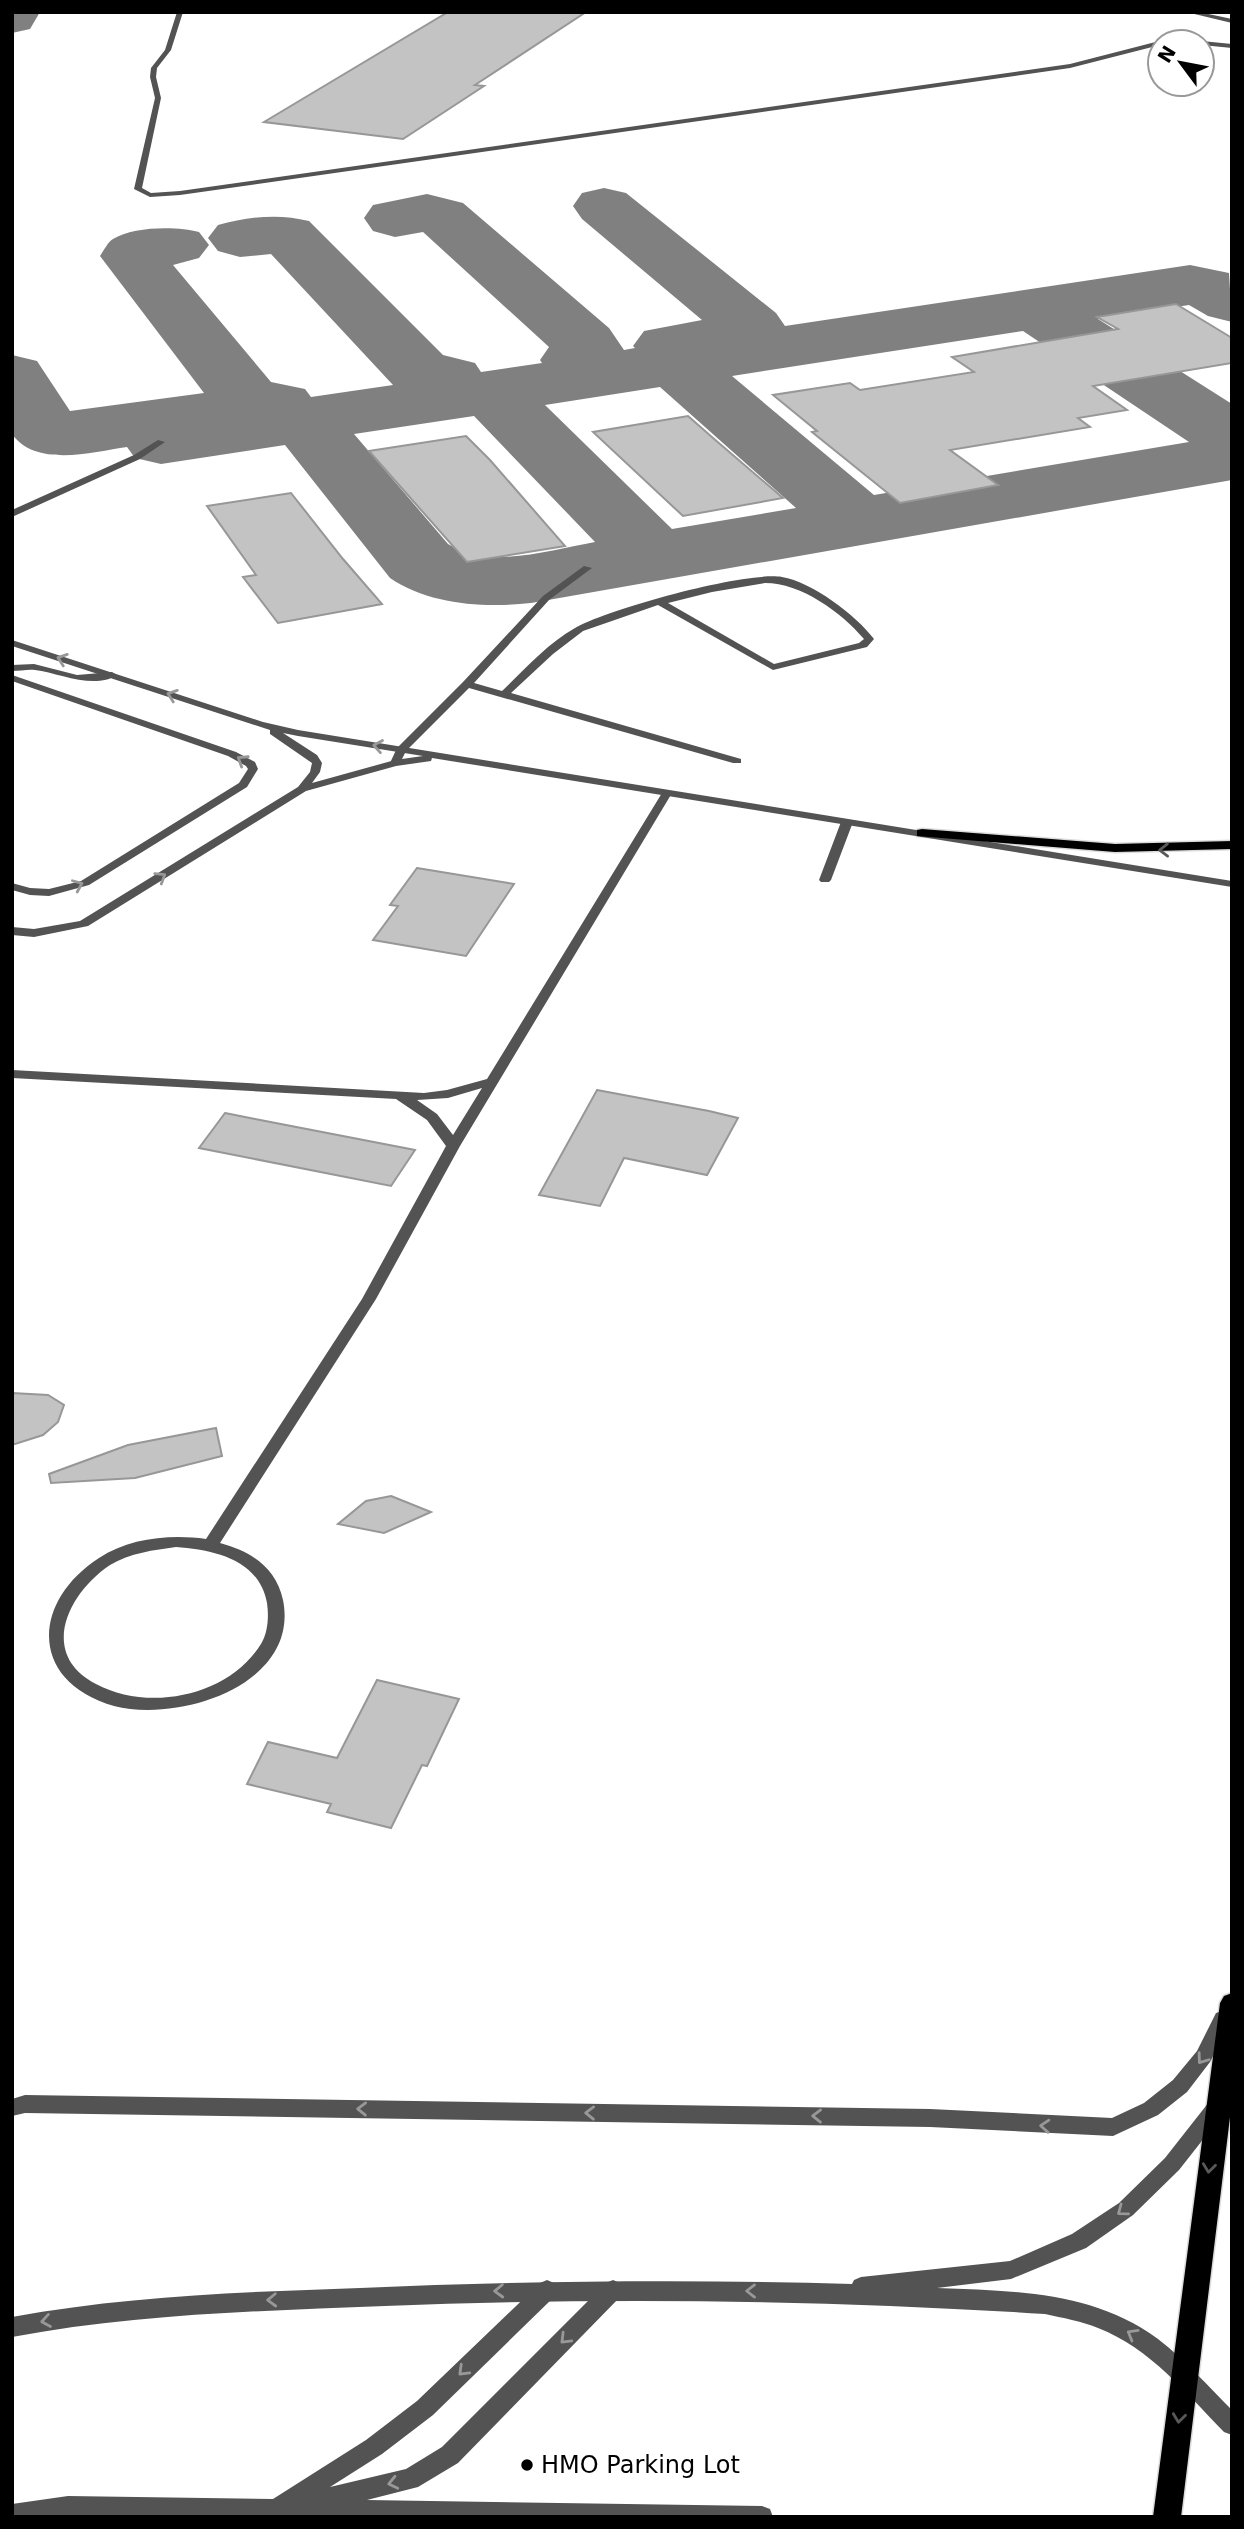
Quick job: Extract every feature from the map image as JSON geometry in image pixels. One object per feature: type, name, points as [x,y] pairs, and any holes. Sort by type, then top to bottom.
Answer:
[{"type":"main road","points":[[922,833],[1077,848],[1154,850],[1232,845]]},
{"type":"main road","points":[[1167,2517],[1232,2001]]},
{"type":"street","points":[[180,12],[168,50],[155,68],[153,77],[158,98],[138,189],[150,194],[180,193],[1070,66],[1171,40],[1232,46]]},
{"type":"street","points":[[1189,12],[1232,21]]},
{"type":"street","points":[[12,514],[137,457],[161,442]]},
{"type":"street","points":[[395,763],[401,750],[467,684],[546,598],[587,568]]},
{"type":"street","points":[[503,695],[562,642],[598,620],[660,603],[758,579],[781,580],[820,599],[869,639],[863,645],[772,667],[660,603]]},
{"type":"street","points":[[12,643],[260,725],[1232,884]]},
{"type":"street","points":[[12,668],[34,667],[77,678],[113,675]]},
{"type":"street","points":[[12,678],[232,754],[251,764],[253,769],[243,785],[85,883],[71,889],[36,893],[12,886]]},
{"type":"street","points":[[467,684],[737,761]]},
{"type":"street","points":[[260,725],[313,757],[317,763],[315,772],[302,789]]},
{"type":"street","points":[[12,931],[34,933],[84,924],[302,789],[395,763],[445,757]]},
{"type":"street","points":[[211,1544],[369,1299],[453,1146],[667,793]]},
{"type":"street","points":[[825,880],[847,822]]},
{"type":"street","points":[[12,1074],[397,1096],[448,1094],[493,1081]]},
{"type":"street","points":[[397,1096],[417,1104],[434,1118],[453,1146]]},
{"type":"street","points":[[176,1541],[211,1544],[240,1555],[256,1566],[263,1572],[276,1595],[277,1621],[268,1647],[247,1671],[217,1690],[180,1702],[144,1704],[107,1698],[78,1682],[60,1660],[53,1633],[60,1606],[78,1581],[106,1560],[140,1547],[176,1541]]},
{"type":"street","points":[[12,2108],[25,2104],[916,2118],[1113,2127],[1140,2117],[1180,2089],[1210,2048],[1232,2001]]},
{"type":"street","points":[[820,2291],[1011,2270],[1079,2241],[1126,2209],[1145,2191],[1172,2164],[1217,2107]]},
{"type":"street","points":[[12,2327],[76,2315],[207,2303],[548,2289],[820,2291],[1022,2302],[1077,2310],[1108,2320],[1138,2336],[1162,2354],[1232,2425]]},
{"type":"street","points":[[272,2512],[374,2447],[425,2408],[548,2289]]},
{"type":"street","points":[[272,2512],[410,2479],[450,2455],[613,2290]]},
{"type":"street","points":[[12,2515],[68,2507],[762,2517]]},
{"type":"building","points":[[448,12],[586,12],[475,85],[484,86],[403,139],[264,122]]},
{"type":"building","points":[[1176,304],[1232,338],[1232,363],[1093,386],[1127,410],[1078,418],[1090,427],[950,450],[998,485],[900,503],[812,432],[817,431],[773,395],[850,383],[860,390],[974,372],[952,357],[1118,329],[1097,317]]},
{"type":"building","points":[[688,416],[783,498],[683,516],[593,432]]},
{"type":"building","points":[[466,436],[565,546],[467,562],[369,451]]},
{"type":"building","points":[[291,493],[382,604],[278,623],[243,577],[256,575],[207,506]]},
{"type":"building","points":[[417,868],[514,884],[466,956],[373,940],[398,906],[390,905]]},
{"type":"building","points":[[597,1090],[738,1118],[707,1175],[624,1158],[600,1206],[539,1195]]},
{"type":"building","points":[[225,1113],[415,1150],[391,1186],[199,1148]]},
{"type":"building","points":[[12,1393],[48,1395],[64,1405],[58,1422],[43,1435],[12,1445]]},
{"type":"building","points":[[216,1428],[222,1456],[135,1478],[51,1483],[49,1474],[128,1445]]},
{"type":"building","points":[[391,1496],[431,1512],[384,1533],[338,1524],[366,1501]]},
{"type":"building","points":[[377,1680],[459,1699],[427,1766],[422,1765],[391,1828],[327,1812],[331,1804],[247,1784],[268,1742],[337,1758]]},
{"type":"taxiway","points":[[12,18],[15,12]]},
{"type":"taxiway","points":[[604,206],[752,327],[737,335],[668,346]]},
{"type":"taxiway","points":[[395,218],[427,213],[441,216],[585,343],[590,352],[575,360]]},
{"type":"taxiway","points":[[240,238],[287,234],[420,372],[450,378]]},
{"type":"taxiway","points":[[177,245],[137,251],[132,256],[246,398],[262,404],[279,404]]},
{"type":"taxiway","points":[[303,420],[1190,285],[1206,287],[1232,302]]},
{"type":"taxiway","points":[[1037,310],[1232,437]]},
{"type":"taxiway","points":[[677,365],[857,522]]},
{"type":"taxiway","points":[[12,376],[45,428],[62,434],[244,409]]},
{"type":"taxiway","points":[[491,392],[654,557]]},
{"type":"taxiway","points":[[161,442],[303,420]]},
{"type":"taxiway","points":[[303,420],[419,561],[430,569],[458,578],[503,581],[654,557]]},
{"type":"taxiway","points":[[857,522],[1232,457]]},
{"type":"taxiway","points":[[654,557],[857,522]]},
{"type":"place","name":"HMO Parking Lot","points":[[527,2465]]}]
